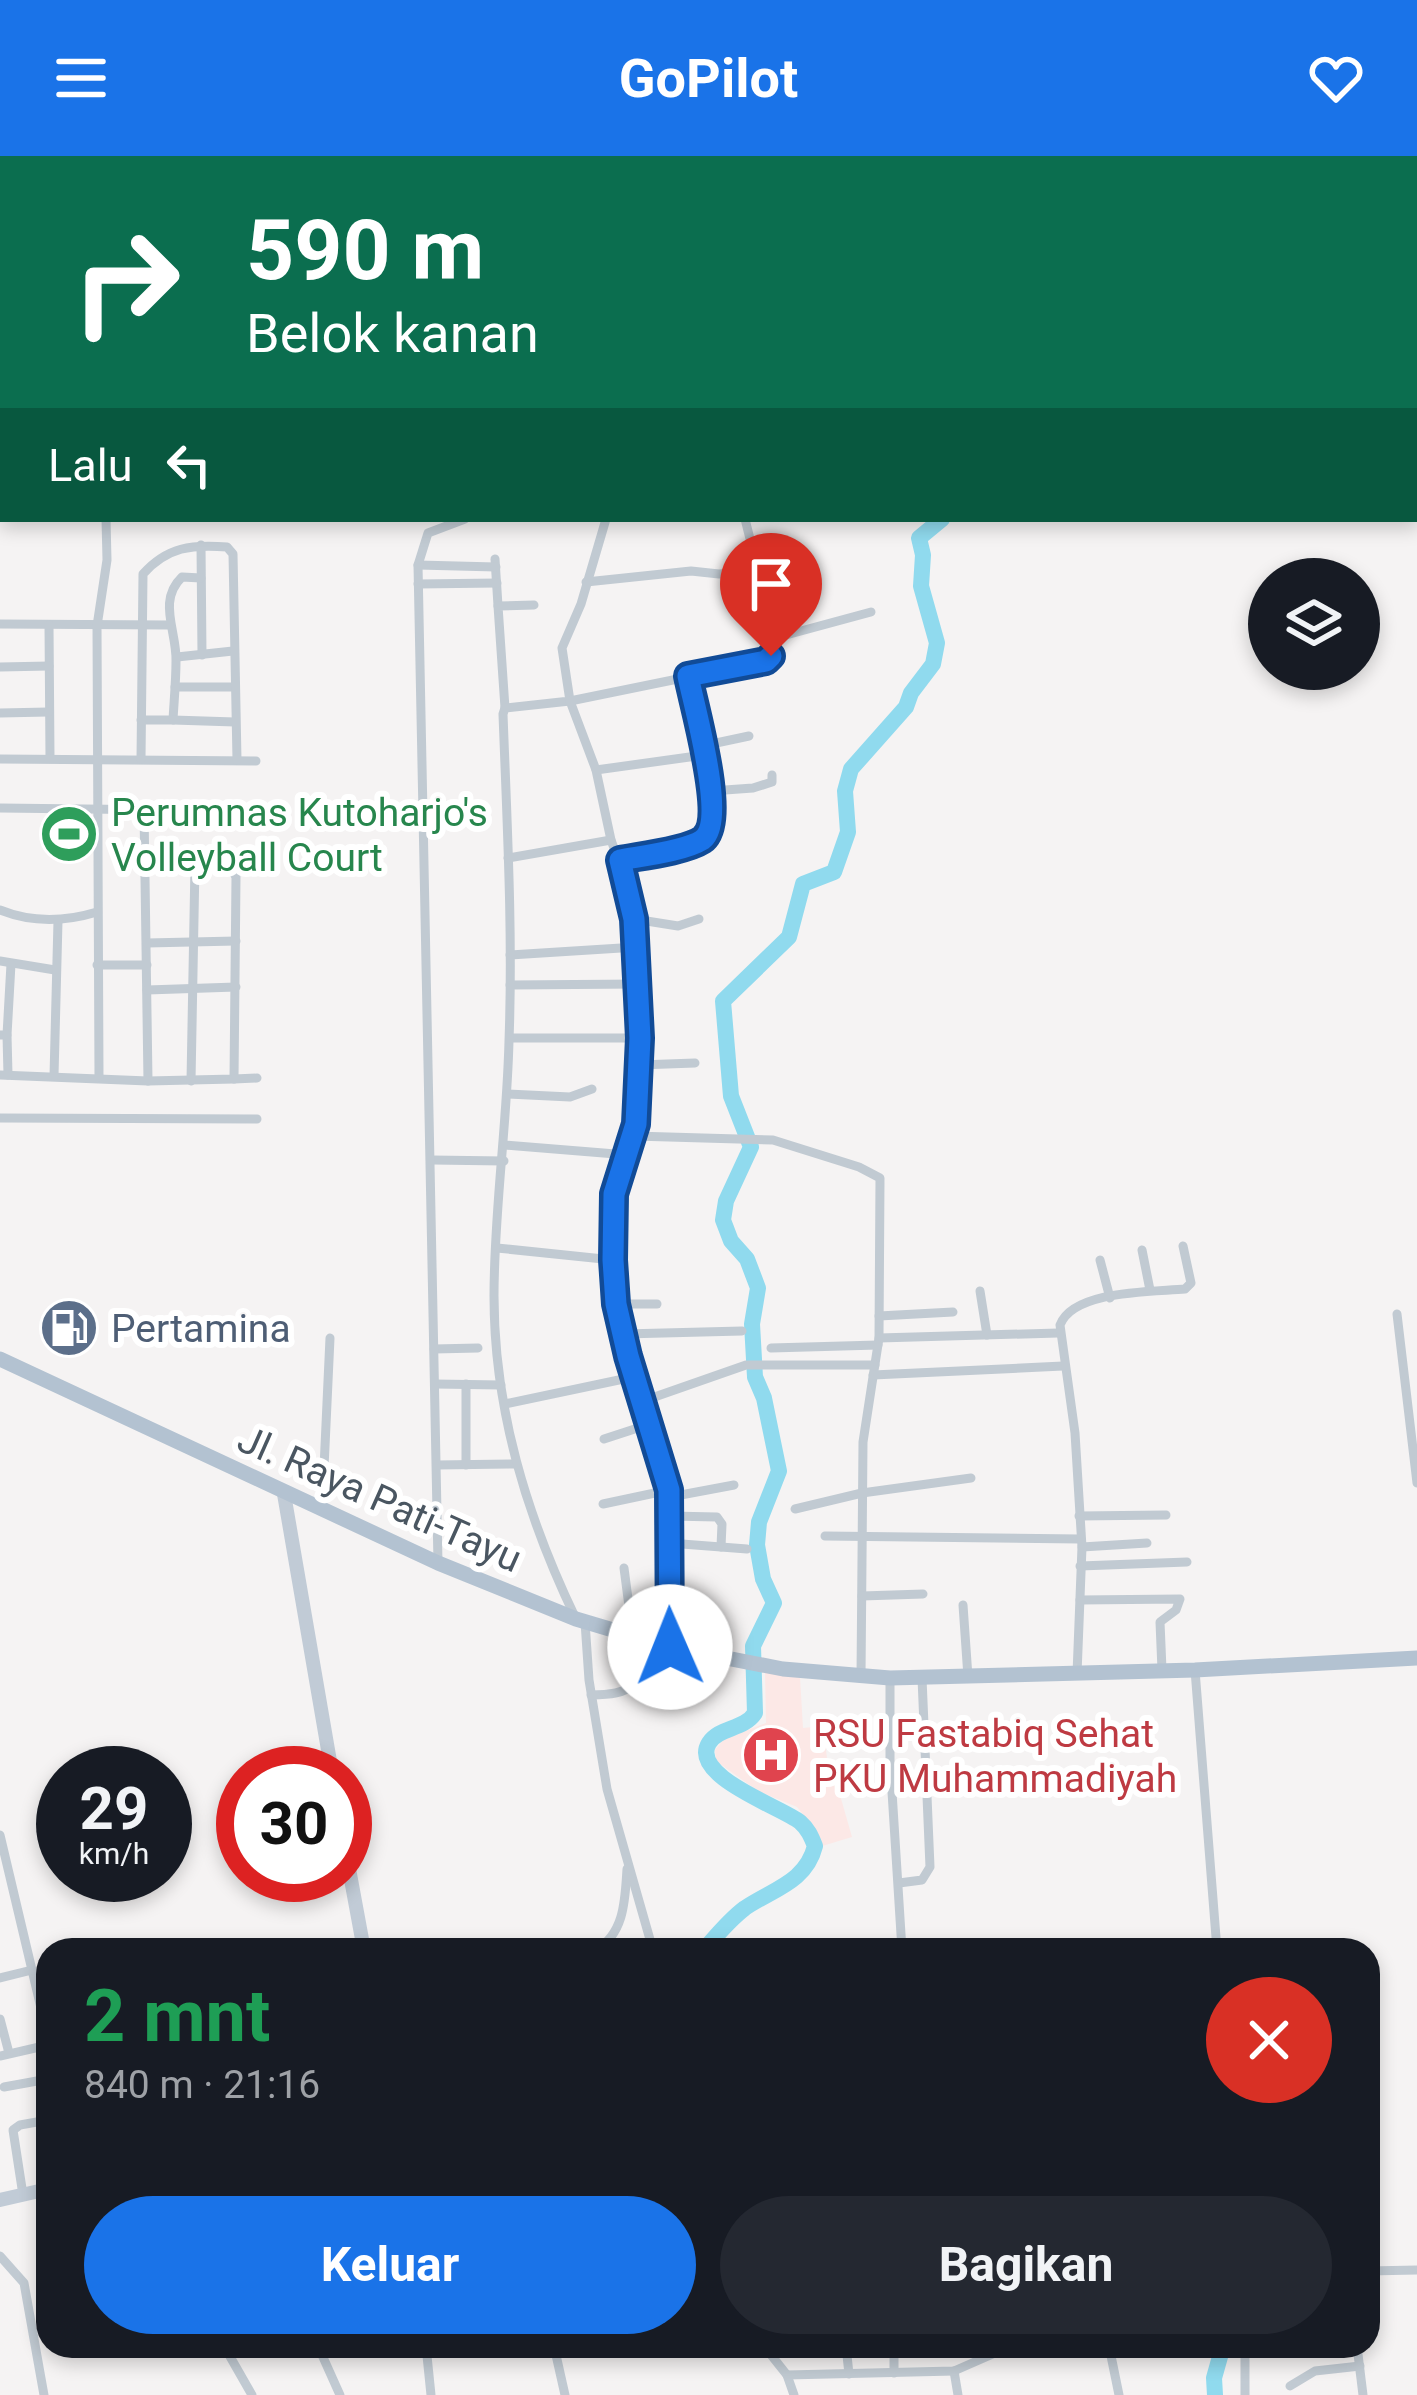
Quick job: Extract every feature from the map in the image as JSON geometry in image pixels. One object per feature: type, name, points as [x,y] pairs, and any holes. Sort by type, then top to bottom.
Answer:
[{"type":"main road","name":"Jl. Raya Pati-Tayu","points":[[0,1359],[284,1494],[580,1621],[670,1647],[861,1677]]},
{"type":"main road","points":[[861,1677],[1195,1670],[1417,1658]]},
{"type":"street","points":[[99,1077],[98,626],[107,560],[106,522]]},
{"type":"street","points":[[438,1563],[418,565],[428,533],[457,522]]},
{"type":"street","points":[[605,522],[581,604],[562,647],[570,701],[596,770],[634,919],[639,1065],[634,1136],[614,1194],[613,1260],[616,1304],[633,1377],[670,1493],[670,1647]]},
{"type":"street","points":[[505,707],[570,701],[766,661],[775,638],[747,522]]},
{"type":"street","points":[[201,544],[202,655]]},
{"type":"street","points":[[141,759],[141,584],[147,568],[177,548],[201,544],[226,547],[233,554],[237,760]]},
{"type":"street","points":[[418,565],[496,563],[511,956],[494,1296],[500,1384],[515,1465],[554,1573],[580,1621],[607,1789],[650,1938]]},
{"type":"street","points":[[586,582],[691,571],[756,571]]},
{"type":"street","points":[[173,721],[176,657],[169,598],[182,577],[201,578]]},
{"type":"street","points":[[418,584],[497,583]]},
{"type":"street","points":[[498,606],[534,605]]},
{"type":"street","points":[[775,638],[871,613]]},
{"type":"street","points":[[0,624],[169,625]]},
{"type":"street","points":[[49,625],[50,758]]},
{"type":"street","points":[[176,657],[233,651]]},
{"type":"street","points":[[0,667],[49,666]]},
{"type":"street","points":[[620,860],[702,840],[713,827],[711,791],[688,676]]},
{"type":"street","points":[[175,687],[234,687]]},
{"type":"street","points":[[0,713],[48,712]]},
{"type":"street","points":[[141,720],[235,722]]},
{"type":"street","points":[[596,770],[703,751],[749,736]]},
{"type":"street","points":[[0,759],[256,761]]},
{"type":"street","points":[[711,791],[760,787],[772,782],[772,775]]},
{"type":"street","points":[[0,808],[255,811]]},
{"type":"street","points":[[144,810],[148,1081]]},
{"type":"street","points":[[508,858],[611,840]]},
{"type":"street","points":[[147,863],[226,866],[236,877],[235,1079]]},
{"type":"street","points":[[191,1081],[194,865]]},
{"type":"street","points":[[0,910],[58,921],[97,912]]},
{"type":"street","points":[[634,919],[678,926],[699,919]]},
{"type":"street","points":[[54,1076],[58,921]]},
{"type":"street","points":[[147,943],[236,941]]},
{"type":"street","points":[[511,956],[637,947]]},
{"type":"street","points":[[55,970],[6,963],[4,1075],[148,1081],[257,1078]]},
{"type":"street","points":[[98,964],[147,965]]},
{"type":"street","points":[[510,985],[639,984]]},
{"type":"street","points":[[147,990],[236,987]]},
{"type":"street","points":[[510,1038],[640,1038]]},
{"type":"street","points":[[639,1065],[694,1063]]},
{"type":"street","points":[[507,1094],[570,1097],[592,1089]]},
{"type":"street","points":[[0,1118],[257,1119]]},
{"type":"street","points":[[634,1136],[773,1140],[860,1167],[880,1178],[878,1342],[863,1442],[861,1677]]},
{"type":"street","points":[[505,1145],[628,1155]]},
{"type":"street","points":[[432,1160],[504,1161]]},
{"type":"street","points":[[1077,1674],[1081,1542],[1075,1433],[1058,1334],[1063,1316],[1072,1307],[1189,1286],[1183,1246]]},
{"type":"street","points":[[497,1248],[613,1260]]},
{"type":"street","points":[[1142,1250],[1150,1290]]},
{"type":"street","points":[[1100,1260],[1110,1298]]},
{"type":"street","points":[[980,1291],[987,1335]]},
{"type":"street","points":[[616,1304],[657,1304]]},
{"type":"street","points":[[879,1316],[953,1312]]},
{"type":"street","points":[[1397,1314],[1417,1483]]},
{"type":"street","points":[[624,1334],[742,1331]]},
{"type":"street","points":[[771,1348],[1058,1334]]},
{"type":"street","points":[[322,1510],[330,1338]]},
{"type":"street","points":[[434,1349],[478,1348]]},
{"type":"street","points":[[643,1401],[753,1365],[874,1370],[1064,1366]]},
{"type":"street","points":[[505,1404],[633,1377]]},
{"type":"street","points":[[435,1384],[500,1384]]},
{"type":"street","points":[[466,1384],[466,1465]]},
{"type":"street","points":[[604,1439],[650,1424]]},
{"type":"street","points":[[437,1465],[515,1465]]},
{"type":"street","points":[[795,1509],[862,1493],[970,1478]]},
{"type":"street","points":[[602,1504],[734,1485]]},
{"type":"street","points":[[284,1494],[327,1746]]},
{"type":"street","points":[[1079,1516],[1166,1515]]},
{"type":"street","points":[[670,1516],[717,1517],[722,1524],[721,1547]]},
{"type":"street","points":[[825,1536],[1147,1543]]},
{"type":"street","points":[[669,1543],[747,1549]]},
{"type":"street","points":[[1080,1566],[1187,1562]]},
{"type":"street","points":[[591,1695],[619,1695],[638,1673],[640,1638],[624,1568]]},
{"type":"street","points":[[862,1596],[923,1594]]},
{"type":"street","points":[[1080,1600],[1180,1599],[1176,1610],[1160,1622],[1162,1671]]},
{"type":"street","points":[[963,1605],[968,1677]]},
{"type":"street","points":[[1195,1670],[1216,1938]]},
{"type":"street","points":[[890,1678],[890,1760],[901,1938]]},
{"type":"street","points":[[899,1883],[922,1880],[929,1874],[922,1678]]},
{"type":"street","points":[[0,1834],[36,1991]]},
{"type":"street","points":[[609,1938],[624,1912],[628,1858]]},
{"type":"street","points":[[355,1902],[362,1938]]},
{"type":"street","points":[[0,1978],[32,1970]]},
{"type":"street","points":[[0,2019],[5,2055],[36,2050]]},
{"type":"street","points":[[4,2087],[36,2082]]},
{"type":"street","points":[[23,2195],[14,2130],[36,2122]]},
{"type":"street","points":[[0,2200],[36,2192]]},
{"type":"street","points":[[0,2256],[22,2278],[36,2352]]},
{"type":"street","points":[[1380,2271],[1417,2270]]},
{"type":"street","points":[[37,2358],[44,2395]]},
{"type":"street","points":[[231,2358],[252,2395]]},
{"type":"street","points":[[324,2358],[340,2395]]},
{"type":"street","points":[[427,2358],[431,2395]]},
{"type":"street","points":[[557,2358],[565,2395]]},
{"type":"street","points":[[774,2358],[788,2375],[794,2395]]},
{"type":"street","points":[[847,2358],[849,2374]]},
{"type":"street","points":[[894,2358],[894,2373]]},
{"type":"street","points":[[788,2375],[954,2372],[985,2358]]},
{"type":"street","points":[[1111,2358],[1119,2395]]},
{"type":"street","points":[[1245,2358],[1245,2395]]},
{"type":"street","points":[[1359,2358],[1363,2395]]},
{"type":"street","points":[[1290,2386],[1315,2371],[1360,2366]]},
{"type":"street","points":[[954,2372],[958,2395]]},
{"type":"shaded area","name":"RSU Fastabiq Sehat PKU Muhammadiyah","points":[[765,1672],[800,1677],[803,1728],[823,1726],[830,1782],[838,1788],[852,1837],[819,1847],[813,1827],[797,1807],[758,1791],[716,1761],[715,1750],[724,1739],[766,1723]]},
{"type":"green space","name":"Perumnas Kutoharjo's Volleyball Court","points":[[47,817],[91,818],[91,851],[47,852]]},
{"type":"waterway","points":[[714,1938],[739,1913],[796,1876],[815,1846],[800,1822],[724,1779],[706,1755],[713,1738],[755,1713],[753,1646],[774,1603],[763,1579],[757,1545],[759,1522],[779,1471],[755,1377],[752,1324],[758,1288],[723,1220],[726,1201],[751,1147],[731,1096],[723,1001],[789,937],[803,884],[834,872],[848,832],[845,791],[851,769],[906,707],[933,664],[937,643],[921,586],[919,538],[938,522]]},
{"type":"waterway","points":[[1215,2395],[1220,2358]]},
{"type":"place","name":"Perumnas Kutoharjo's Volleyball Court","points":[[69,834]]},
{"type":"place","name":"Pertamina","points":[[69,1328]]},
{"type":"place","name":"RSU Fastabiq Sehat PKU Muhammadiyah","points":[[771,1755]]},
{"type":"route","points":[[670,1647],[669,1490],[633,1377],[616,1304],[613,1260],[614,1194],[636,1124],[640,1038],[634,919],[620,860],[693,844],[708,834],[713,827],[711,791],[688,676],[766,661],[771,656]]}]
